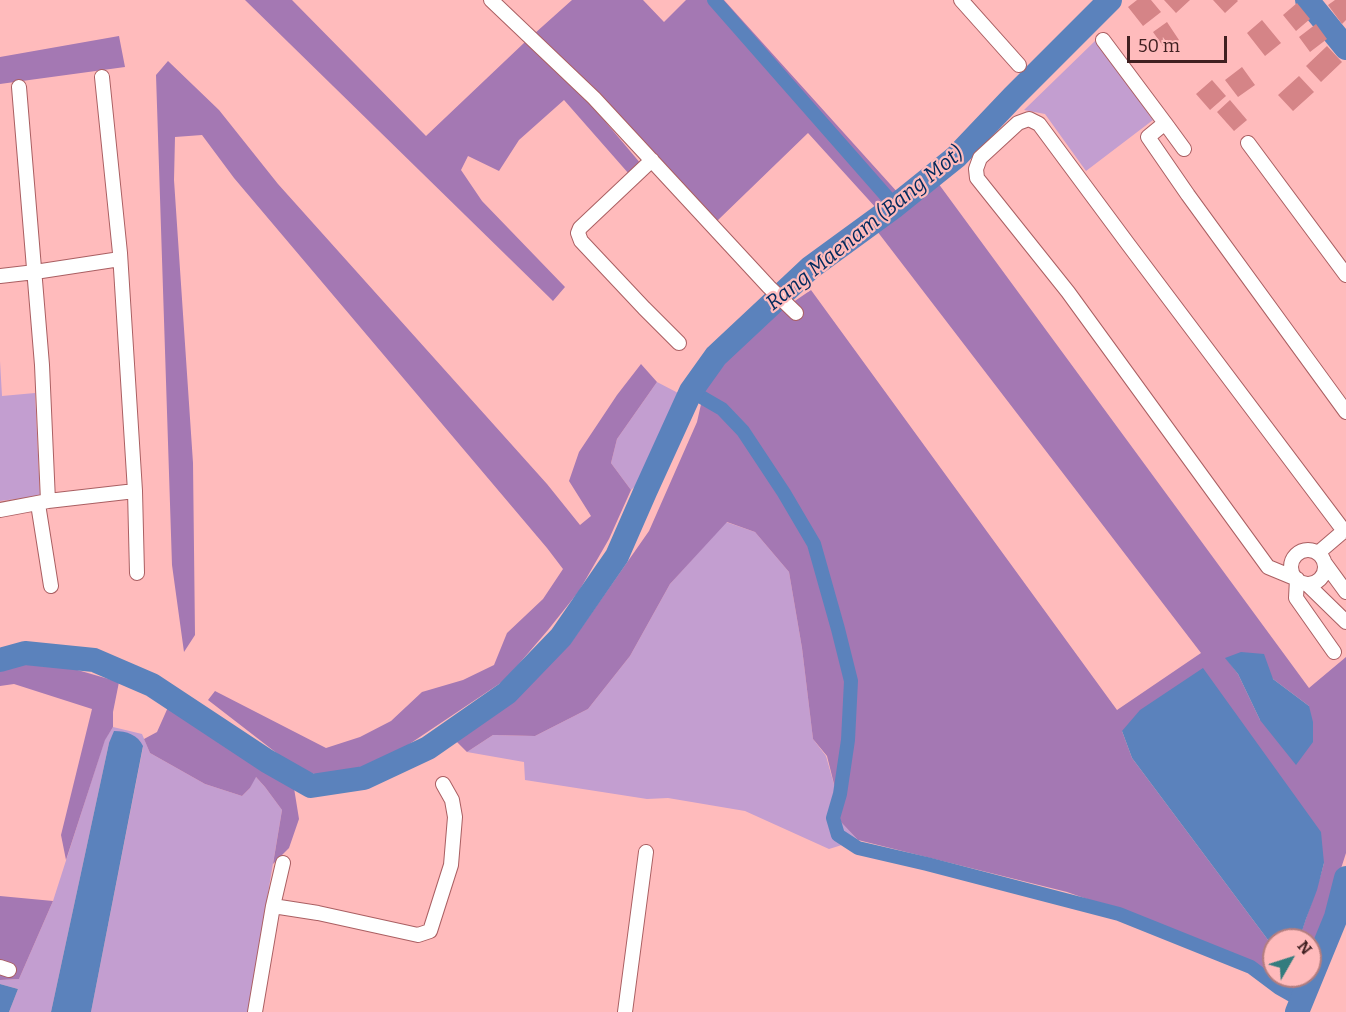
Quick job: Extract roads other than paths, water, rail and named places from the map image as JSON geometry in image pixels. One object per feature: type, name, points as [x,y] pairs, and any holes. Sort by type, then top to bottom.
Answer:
[{"type":"street","points":[[491,0],[594,98],[769,287],[796,313]]},
{"type":"street","points":[[961,0],[1019,65]]},
{"type":"street","points":[[1103,40],[1184,149]]},
{"type":"street","points":[[102,77],[120,253],[135,492],[137,573]]},
{"type":"street","points":[[19,87],[42,365],[43,502],[51,585]]},
{"type":"street","points":[[1029,119],[1039,124],[1345,530],[1321,557],[1325,567],[1322,577],[1317,581],[1302,582],[1268,567],[1068,292],[977,178],[976,169],[980,159],[1018,123],[1029,119]]},
{"type":"street","points":[[1165,123],[1148,136],[1188,195],[1346,412]]},
{"type":"street","points":[[1248,143],[1346,275]]},
{"type":"street","points":[[652,160],[580,228],[578,234],[581,241],[679,343]]},
{"type":"street","points":[[0,276],[120,259]]},
{"type":"street","points":[[0,510],[43,502],[135,492]]},
{"type":"street","points":[[1346,592],[1321,557],[1307,550],[1293,558],[1291,570],[1346,622]]},
{"type":"street","points":[[1302,582],[1296,598],[1334,652]]},
{"type":"street","points":[[273,906],[318,913],[418,935],[430,931],[451,865],[455,817],[452,800],[443,784]]},
{"type":"street","points":[[625,1012],[646,852]]},
{"type":"street","points":[[255,1012],[273,906],[283,863]]},
{"type":"water","points":[[1241,652],[1264,654],[1273,679],[1309,706],[1313,722],[1313,742],[1296,765],[1260,720],[1238,674],[1225,658]]},
{"type":"water","points":[[1203,668],[1321,832],[1324,863],[1303,928],[1262,928],[1262,932],[1132,758],[1122,731],[1140,710]]},
{"type":"water","points":[[114,731],[132,734],[143,746],[91,1012],[51,1012],[109,743]]},
{"type":"water","points":[[0,984],[18,989],[9,1012],[0,1012]]},
{"type":"waterway","points":[[714,0],[895,206]]},
{"type":"waterway","name":"Rang Maenam (Bang Mot)","points":[[0,660],[25,653],[94,660],[152,685],[267,761],[311,786],[364,778],[428,748],[507,693],[561,637],[617,556],[691,391],[716,356],[810,268],[895,206],[956,157],[1110,0]]},
{"type":"waterway","points":[[1307,0],[1346,48]]},
{"type":"waterway","points":[[691,391],[722,409],[743,431],[814,544],[851,681],[848,740],[840,794],[833,818],[838,835],[858,848],[1119,914],[1251,967],[1279,988],[1302,1001]]},
{"type":"waterway","points":[[1297,1012],[1336,917],[1346,878]]}]
